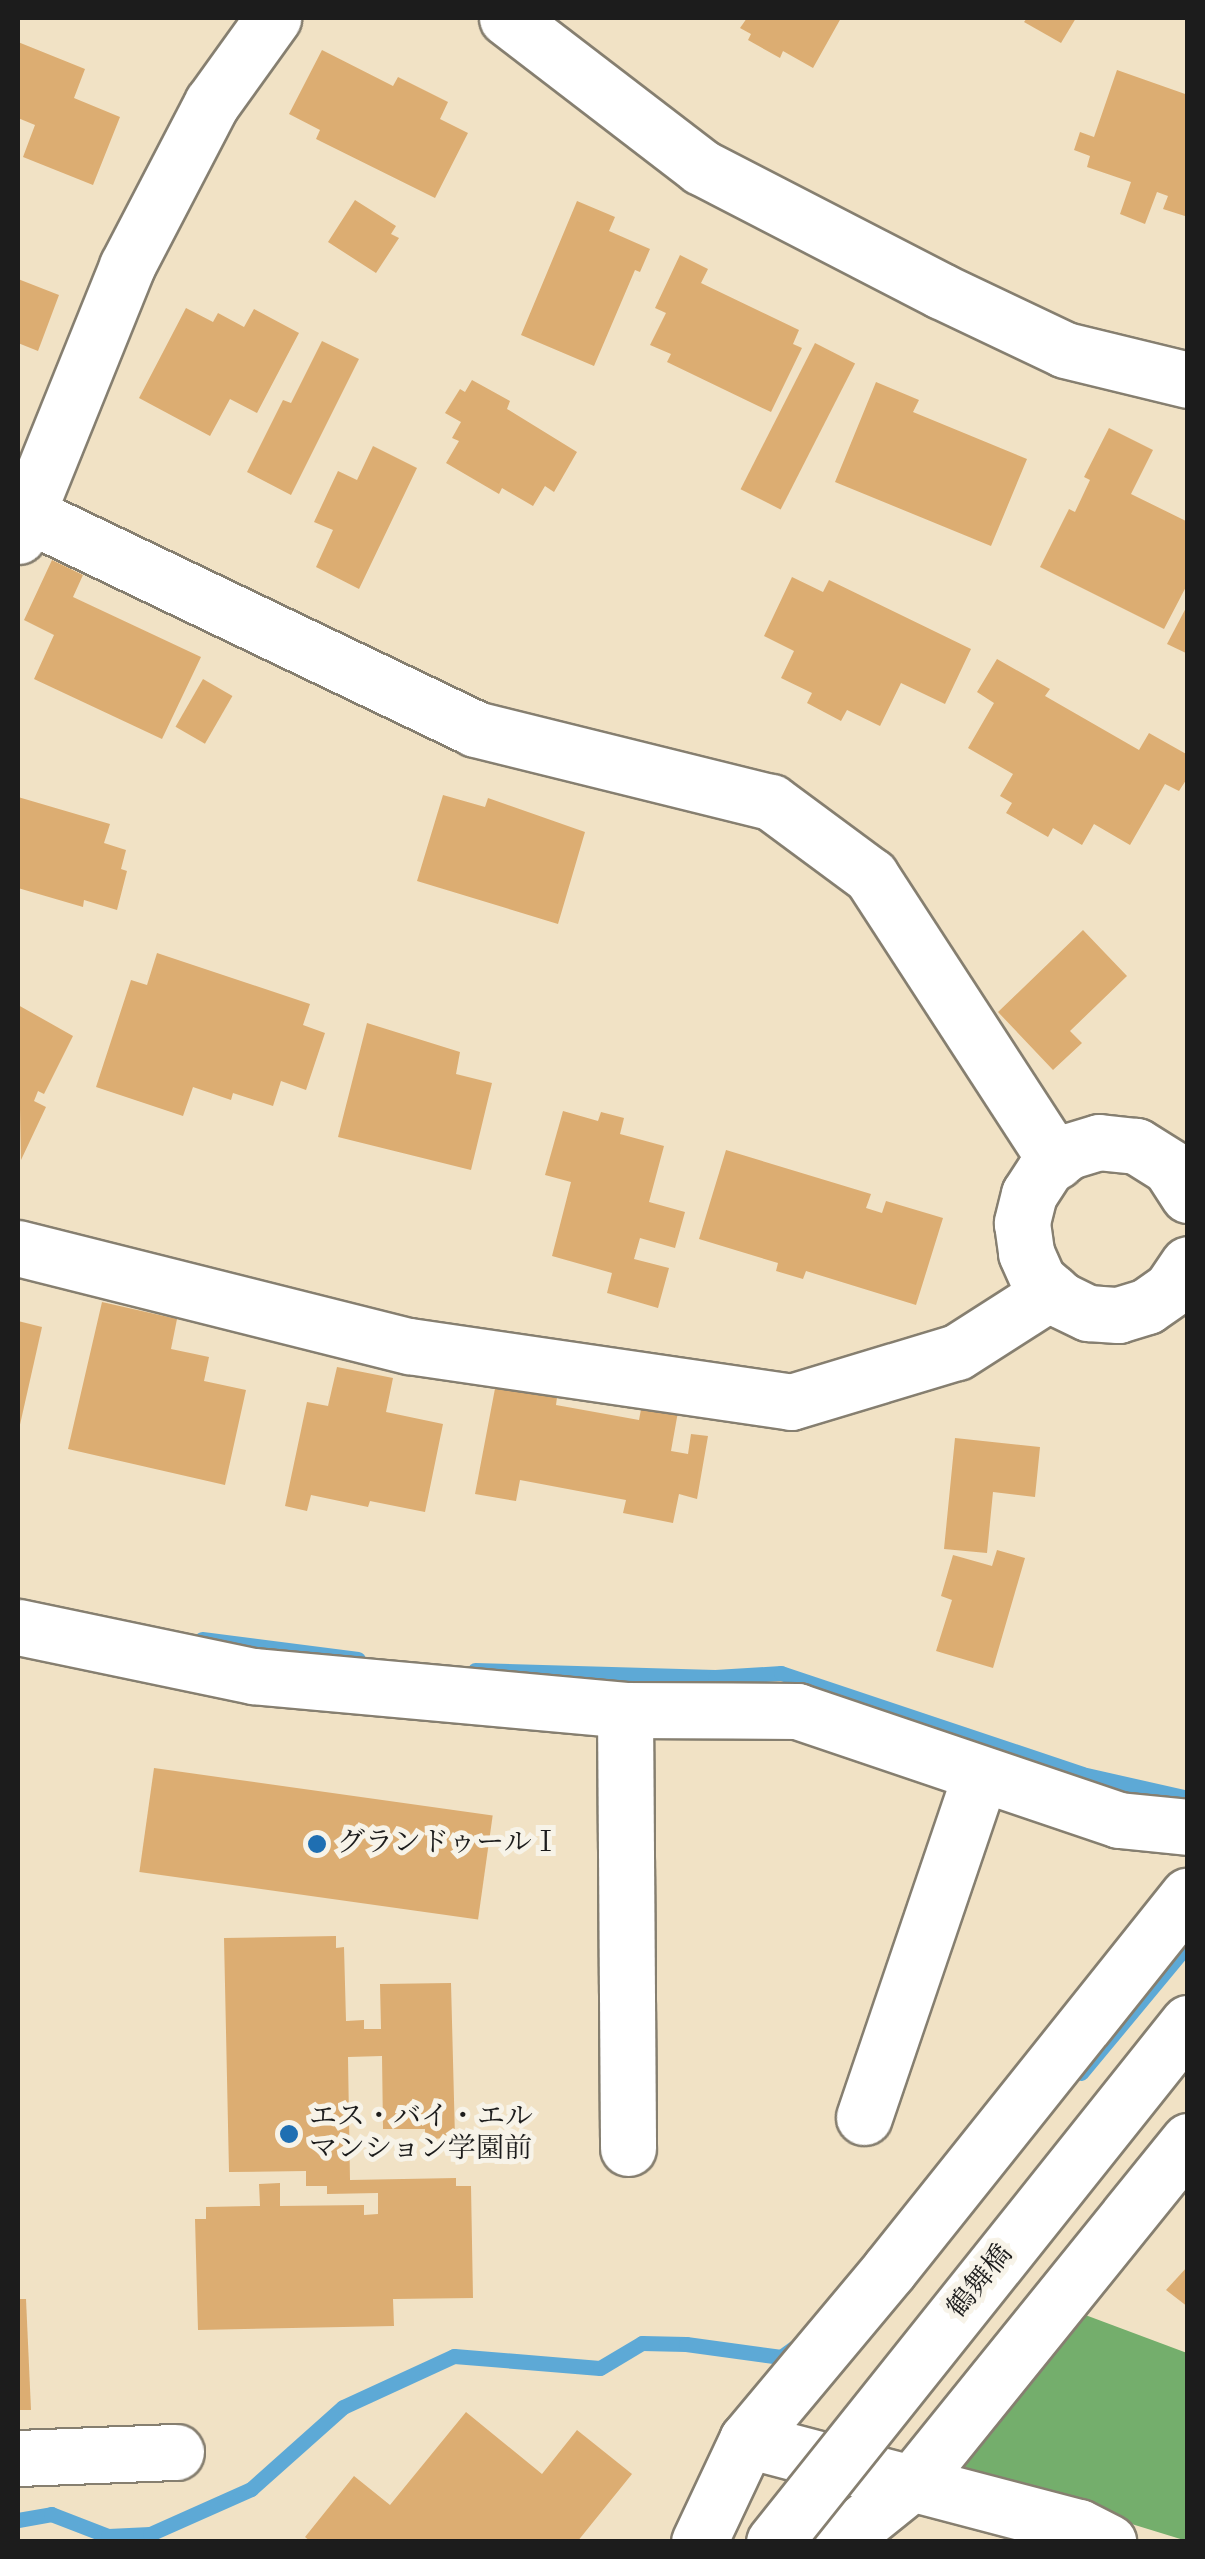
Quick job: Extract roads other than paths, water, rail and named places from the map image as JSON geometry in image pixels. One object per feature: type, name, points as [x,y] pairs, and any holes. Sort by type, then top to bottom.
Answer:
[{"type":"street","points":[[272,18],[212,103],[127,266],[21,525],[475,728],[771,802],[871,876],[1056,1161]]},
{"type":"street","points":[[507,18],[701,166],[941,292],[1065,350],[1188,380]]},
{"type":"street","points":[[1182,1172],[1136,1146],[1099,1142],[1070,1150],[1029,1194],[1022,1223],[1026,1253],[1038,1280],[1088,1313],[1118,1314],[1148,1306],[1185,1275]]},
{"type":"street","points":[[18,1248],[409,1346],[791,1402],[958,1352],[1051,1292]]},
{"type":"street","points":[[18,1627],[252,1676],[625,1710],[798,1711],[980,1776],[1119,1820],[1188,1827]]},
{"type":"street","points":[[625,1710],[628,2148]]},
{"type":"street","points":[[864,2116],[980,1776]]},
{"type":"street","points":[[699,2542],[747,2440],[1188,1896]]},
{"type":"street","name":"鶴舞橋","points":[[774,2542],[1188,2023]]},
{"type":"street","points":[[838,2542],[914,2481],[1188,2141]]},
{"type":"street","points":[[747,2440],[1079,2527],[1108,2542]]},
{"type":"street","points":[[18,2458],[176,2452]]},
{"type":"waterway","points":[[202,1639],[358,1659]]},
{"type":"waterway","points":[[475,1670],[715,1677],[781,1673],[1082,1774],[1188,1798]]},
{"type":"waterway","points":[[1081,2073],[1188,1944]]},
{"type":"waterway","points":[[18,2520],[51,2514],[108,2536],[150,2534],[251,2489],[343,2407],[454,2356],[600,2368],[642,2343],[686,2344],[781,2357],[795,2347]]},
{"type":"place","name":"グランドゥールⅠ","points":[[317,1844]]},
{"type":"place","name":"エス・バイ・エル マンション学園前","points":[[289,2134]]}]
